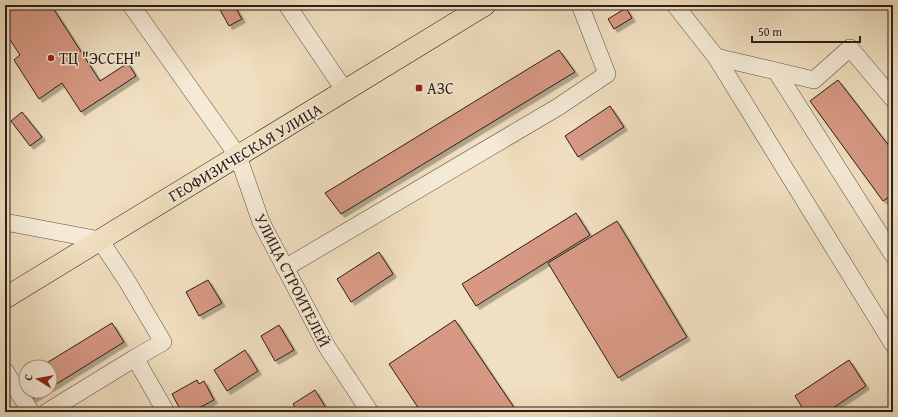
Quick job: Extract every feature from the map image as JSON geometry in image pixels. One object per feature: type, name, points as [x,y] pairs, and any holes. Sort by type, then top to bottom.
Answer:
[{"type":"main road","name":"ГЕОФИЗИЧЕСКАЯ УЛИЦА","points":[[5,298],[484,5]]},
{"type":"street","name":"УЛИЦА СТРОИТЕЛЕЙ","points":[[131,5],[238,156],[260,222],[327,347],[370,412]]},
{"type":"street","points":[[286,5],[345,91]]},
{"type":"street","points":[[285,268],[558,107],[607,74],[580,5]]},
{"type":"street","points":[[675,5],[716,57],[893,344]]},
{"type":"street","points":[[716,57],[814,80],[850,48],[893,100]]},
{"type":"street","points":[[776,71],[893,255]]},
{"type":"street","points":[[5,222],[100,240],[127,281],[163,342],[47,412]]},
{"type":"street","points":[[135,358],[166,412]]},
{"type":"street","points":[[5,371],[31,412]]},
{"type":"building","name":"ТЦ \"ЭССЕН\"","points":[[5,5],[51,5],[100,81],[128,63],[136,76],[81,112],[62,83],[39,99],[14,60],[20,55],[5,32],[5,15],[7,14]]},
{"type":"building","points":[[224,5],[234,5],[242,19],[229,26],[219,8]]},
{"type":"building","points":[[626,8],[632,18],[614,29],[608,19]]},
{"type":"building","points":[[559,50],[575,72],[341,214],[325,193]]},
{"type":"building","points":[[838,80],[893,151],[893,194],[883,201],[810,101]]},
{"type":"building","points":[[610,106],[624,127],[578,157],[565,136]]},
{"type":"building","points":[[22,112],[42,137],[30,146],[11,121]]},
{"type":"building","points":[[576,213],[590,235],[476,306],[462,284]]},
{"type":"building","points":[[617,221],[687,337],[618,378],[548,263]]},
{"type":"building","points":[[379,252],[393,274],[351,302],[337,279]]},
{"type":"building","points":[[208,280],[222,303],[199,316],[186,292]]},
{"type":"building","points":[[455,320],[517,412],[421,412],[389,364]]},
{"type":"building","points":[[112,323],[124,342],[58,383],[58,359],[53,359]]},
{"type":"building","points":[[279,325],[294,350],[275,361],[261,336]]},
{"type":"building","points":[[245,350],[258,371],[227,391],[214,370]]},
{"type":"building","points":[[849,360],[866,386],[827,412],[805,412],[795,396]]},
{"type":"building","points":[[197,380],[199,384],[204,381],[214,400],[191,412],[188,408],[181,411],[172,394]]},
{"type":"building","points":[[18,381],[18,390],[14,383]]},
{"type":"building","points":[[315,390],[326,408],[319,412],[298,412],[293,404]]},
{"type":"building","points":[[24,399],[32,399],[26,403]]},
{"type":"place","name":"ТЦ \"ЭССЕН\"","points":[[51,58]]},
{"type":"place","name":"АЗС","points":[[419,88]]}]
